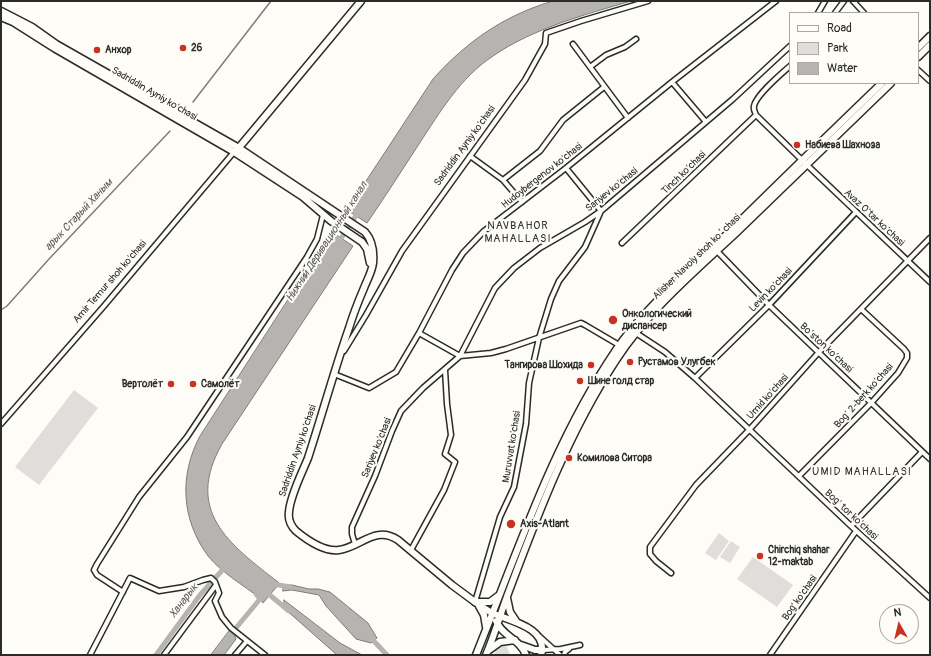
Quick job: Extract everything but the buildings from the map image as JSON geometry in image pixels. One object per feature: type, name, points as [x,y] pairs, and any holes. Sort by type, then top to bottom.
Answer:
[{"type":"main road","name":"Amir Temur shoh ko‘chasi","points":[[236,150],[361,1]]},
{"type":"main road","name":"Sadriddin Ayniy ko‘chasi","points":[[1,10],[32,27],[56,44],[236,150],[363,230],[368,236],[372,248],[373,263],[338,359],[313,441],[292,500],[289,514],[290,523],[294,529],[304,537],[322,548],[331,550],[340,550],[373,536],[384,534],[395,538],[452,585],[476,602],[492,613],[517,622]]},
{"type":"main road","name":"Sadriddin Ayniy ko‘chasi","points":[[1,17],[13,22],[54,48],[236,150],[303,197],[323,215],[364,244],[368,253],[370,266],[369,276]]},
{"type":"main road","points":[[919,47],[930,36]]},
{"type":"main road","points":[[919,55],[930,45]]},
{"type":"main road","name":"Alisher Navoiy shoh koʻchasi","points":[[486,654],[544,498],[572,437],[590,403],[616,360],[636,333],[665,301],[802,160],[881,84]]},
{"type":"main road","name":"Alisher Navoiy shoh koʻchasi","points":[[476,655],[538,496],[555,458],[585,400],[619,345],[660,298],[807,165],[890,84]]},
{"type":"main road","points":[[476,602],[490,602],[501,591]]},
{"type":"main road","points":[[492,613],[498,625],[509,636],[521,645],[542,653],[542,642],[538,636],[517,622],[512,616],[508,608],[508,593]]},
{"type":"main road","points":[[476,602],[484,615],[486,630],[494,634]]},
{"type":"main road","points":[[509,636],[505,628],[506,624],[509,622],[517,622]]},
{"type":"main road","points":[[486,654],[493,646],[500,642],[515,640]]},
{"type":"main road","points":[[521,645],[526,655]]},
{"type":"street","name":"Sadriddin Ayniy ko‘chasi","points":[[338,359],[366,315],[402,251],[525,80],[545,44],[546,33],[648,1]]},
{"type":"street","name":"Hudoybergenov ko‘chasi","points":[[334,374],[370,388],[396,372],[419,333],[452,270],[463,253],[484,231],[566,168],[672,82],[776,1]]},
{"type":"street","points":[[819,12],[825,1]]},
{"type":"street","points":[[836,12],[844,1]]},
{"type":"street","points":[[853,1],[863,12]]},
{"type":"street","points":[[590,67],[606,55],[625,47],[636,39]]},
{"type":"street","points":[[573,44],[628,118]]},
{"type":"street","name":"Sariyev ko‘chasi","points":[[355,544],[352,534],[352,527],[365,501],[401,411],[423,388],[460,356],[495,288],[514,268],[540,248],[585,222],[601,210],[734,99],[789,47]]},
{"type":"street","points":[[789,67],[766,88],[753,107],[756,115],[807,165]]},
{"type":"street","points":[[919,71],[930,81]]},
{"type":"street","points":[[672,82],[706,122]]},
{"type":"street","points":[[502,180],[540,151],[563,120],[604,87]]},
{"type":"street","name":"Tinch ko‘chasi","points":[[622,242],[756,115]]},
{"type":"street","name":"Amir Temur shoh ko‘chasi","points":[[1,424],[104,306],[236,150]]},
{"type":"street","points":[[470,156],[502,180],[522,202]]},
{"type":"street","name":"Avaz O‘tar ko‘chasi","points":[[807,165],[930,282]]},
{"type":"street","points":[[566,168],[601,210]]},
{"type":"street","name":"Muruvvat ko‘chasi","points":[[476,602],[498,524],[514,487],[526,424],[529,383],[550,298],[559,281],[585,247],[601,210]]},
{"type":"street","name":"Levin ko‘chasi","points":[[695,378],[769,305],[856,212]]},
{"type":"street","points":[[123,592],[97,575],[94,570],[97,564],[139,497],[187,437],[307,257],[317,239],[323,215]]},
{"type":"street","name":"Umid ko‘chasi","points":[[671,573],[653,558],[650,554],[650,547],[696,485],[750,429],[819,352],[930,238]]},
{"type":"street","name":"Bo‘ston ko‘chasi","points":[[715,249],[769,305],[872,402],[930,460]]},
{"type":"street","name":"Bog‘ 2-berk ko‘chasi","points":[[800,476],[872,402],[898,373],[907,358],[907,353],[904,349],[861,309]]},
{"type":"street","points":[[419,333],[460,356],[491,353],[581,323],[619,345]]},
{"type":"street","name":"Bog‘ tor ko‘chasi","points":[[636,333],[665,352],[695,378],[800,476],[856,531],[930,598]]},
{"type":"street","points":[[411,550],[444,490],[455,462],[445,454],[451,435],[445,370]]},
{"type":"street","points":[[851,526],[922,452]]},
{"type":"street","name":"Bog' ko'chasi","points":[[770,655],[856,531]]},
{"type":"street","points":[[90,655],[130,578],[159,591],[184,587],[212,578],[219,593],[215,601],[222,617],[231,628],[265,655]]},
{"type":"street","points":[[164,655],[216,584]]},
{"type":"street","points":[[926,594],[930,590]]},
{"type":"street","points":[[538,636],[560,655]]},
{"type":"street","points":[[236,655],[247,641]]},
{"type":"street","points":[[542,653],[580,644],[566,650],[564,655]]},
{"type":"green space","points":[[74,390],[98,408],[39,485],[15,467]]},
{"type":"green space","points":[[719,533],[729,541],[716,560],[705,553]]},
{"type":"green space","points":[[731,541],[740,547],[730,563],[720,557]]},
{"type":"green space","points":[[753,557],[793,585],[777,607],[737,579]]},
{"type":"green space","points":[[502,645],[507,647],[510,655],[494,655],[497,648]]},
{"type":"water","points":[[553,1],[631,1],[577,17],[542,30],[509,46],[493,56],[470,75],[452,96],[367,223],[347,210],[433,79],[446,65],[473,41],[503,22],[535,7]]},
{"type":"water","points":[[332,232],[353,246],[222,444],[211,468],[208,488],[210,507],[217,524],[243,554],[279,584],[263,603],[260,598],[226,573],[214,562],[199,542],[192,527],[188,512],[186,481],[193,451],[200,436]]},
{"type":"water","points":[[284,585],[292,585],[330,592],[368,623],[377,638],[371,643],[356,639],[326,606],[319,595],[292,590],[283,591]]},
{"type":"water","points":[[284,600],[340,643],[362,655],[337,655],[285,609]]},
{"type":"water","points":[[230,630],[233,631],[236,639],[224,655],[211,655]]},
{"type":"waterway","name":"арык Старый Ханым","points":[[193,102],[271,1]]},
{"type":"waterway","name":"арык Старый Ханым","points":[[1,310],[7,306],[49,259],[170,131]]},
{"type":"waterway","name":"Нижний Деривационный канал","points":[[338,243],[359,211]]},
{"type":"waterway","name":"Ханарык","points":[[156,655],[200,595],[226,566]]},
{"type":"waterway","name":"Нижний Деривационный канал","points":[[273,584],[290,587]]},
{"type":"waterway","name":"Нижний Деривационный канал","points":[[265,591],[289,611]]},
{"type":"waterway","points":[[231,634],[260,599],[256,594]]},
{"type":"waterway","name":"Нижний Деривационный канал","points":[[370,637],[387,655]]},
{"type":"place","name":"26","points":[[183,48]]},
{"type":"place","name":"Анхор","points":[[97,50]]},
{"type":"place","name":"Набиева Шахноза","points":[[797,145]]},
{"type":"place","name":"Онкологический диспансер","points":[[613,320]]},
{"type":"place","name":"Рустамов Улугбек","points":[[630,362]]},
{"type":"place","name":"Тангирова Шохида","points":[[591,365]]},
{"type":"place","name":"Шине голд стар","points":[[580,381]]},
{"type":"place","name":"Вертолёт","points":[[171,384]]},
{"type":"place","name":"Самолёт","points":[[193,384]]},
{"type":"place","name":"Комилова Ситора","points":[[569,458]]},
{"type":"place","name":"Axis-Atlant","points":[[511,524]]},
{"type":"place","name":"Chirchiq shahar 12-maktab","points":[[760,556]]},
{"type":"district","name":"NAVBAHOR MAHALLASI","points":[[518,232]]},
{"type":"district","name":"UMID MAHALLASI","points":[[862,472]]}]
